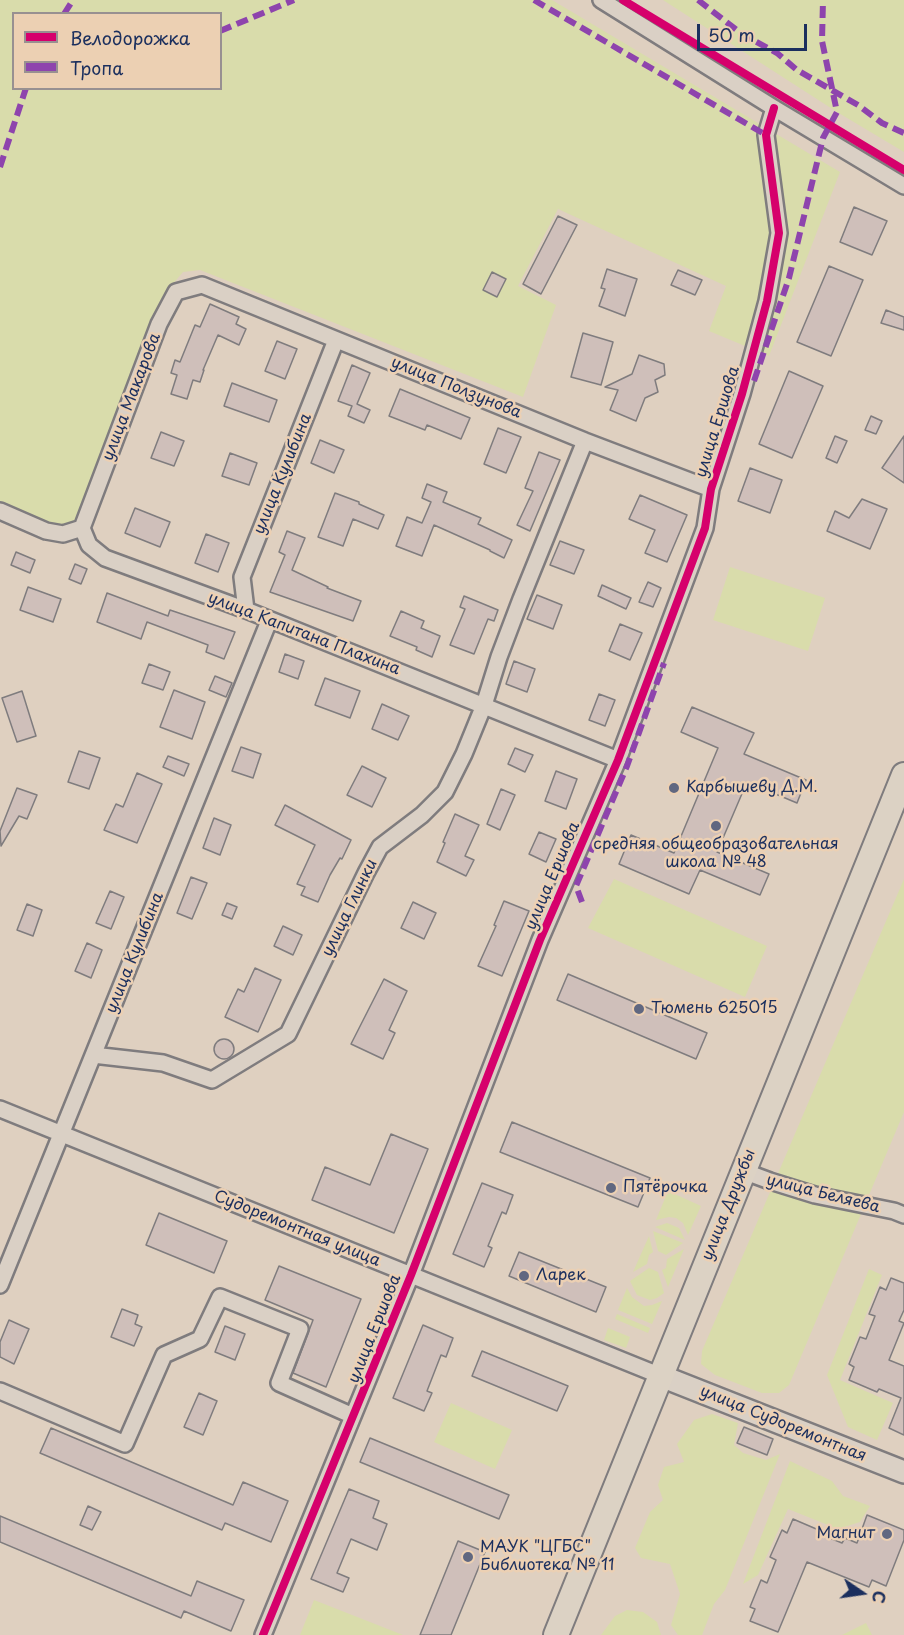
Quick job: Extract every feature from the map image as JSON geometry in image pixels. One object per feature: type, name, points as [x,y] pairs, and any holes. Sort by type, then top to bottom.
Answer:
[{"type":"main road","name":"улица Дружбы","points":[[556,1635],[904,776]]},
{"type":"street","points":[[601,0],[904,186]]},
{"type":"street","name":"улица Ершова","points":[[263,1635],[411,1275],[540,940],[618,760],[705,528],[711,489],[764,311],[778,233],[766,135],[774,108]]},
{"type":"street","name":"улица Ползунова","points":[[202,285],[585,441],[711,489]]},
{"type":"street","name":"улица Макарова","points":[[82,528],[159,324],[176,292],[202,285]]},
{"type":"street","name":"улица Кулибина","points":[[246,610],[242,577],[336,340]]},
{"type":"street","name":"улица Глинки","points":[[93,1055],[163,1063],[212,1080],[288,1034],[380,847],[422,814],[445,792],[484,705],[521,599],[585,441]]},
{"type":"street","points":[[0,511],[46,531],[63,534],[82,528]]},
{"type":"street","name":"улица Капитана Плахина","points":[[82,528],[89,545],[105,558],[246,610],[618,760]]},
{"type":"street","name":"улица Кулибина","points":[[0,1285],[269,621]]},
{"type":"street","name":"Судоремонтная улица","points":[[0,1109],[662,1376]]},
{"type":"street","name":"улица Беляева","points":[[743,1171],[814,1195],[904,1215]]},
{"type":"street","points":[[0,1391],[125,1444],[164,1355],[200,1339],[220,1297],[300,1329],[279,1383],[353,1416]]},
{"type":"street","name":"улица Судоремонтная","points":[[662,1376],[904,1472]]},
{"type":"green space","points":[[0,0],[552,0],[840,172],[769,356],[709,331],[726,286],[558,209],[518,286],[556,305],[523,397],[200,270],[183,272],[172,285],[79,525],[66,529],[0,502]]},
{"type":"green space","points":[[663,0],[904,0],[904,152],[837,112]]},
{"type":"green space","points":[[730,567],[825,598],[808,651],[713,620]]},
{"type":"green space","points":[[614,879],[767,946],[745,997],[588,928]]},
{"type":"green space","points":[[904,879],[904,1112],[789,1385],[779,1393],[762,1393],[715,1375],[701,1364],[702,1351]]},
{"type":"green space","points":[[668,1191],[701,1206],[688,1235],[683,1223],[676,1218],[656,1220]]},
{"type":"green space","points":[[667,1223],[679,1228],[685,1240],[655,1227]]},
{"type":"green space","points":[[653,1231],[683,1243],[666,1255],[658,1251]]},
{"type":"green space","points":[[649,1236],[653,1252],[649,1255],[647,1264],[633,1272]]},
{"type":"green space","points":[[684,1249],[668,1287],[662,1270],[666,1268],[667,1259]]},
{"type":"green space","points":[[649,1268],[658,1272],[664,1293],[650,1300],[637,1295],[630,1281]]},
{"type":"green space","points":[[869,1269],[882,1275],[840,1380],[893,1403],[877,1440],[848,1427],[827,1375]]},
{"type":"green space","points":[[627,1288],[632,1297],[644,1306],[662,1301],[652,1324],[618,1310]]},
{"type":"green space","points":[[617,1314],[650,1328],[648,1333],[615,1319]]},
{"type":"green space","points":[[608,1328],[630,1337],[626,1348],[604,1340]]},
{"type":"green space","points":[[451,1403],[512,1430],[495,1469],[434,1442]]},
{"type":"green space","points":[[712,1414],[738,1423],[734,1445],[743,1453],[766,1460],[780,1454],[725,1590],[714,1604],[702,1635],[678,1635],[671,1625],[680,1594],[670,1564],[641,1558],[635,1548],[650,1512],[663,1500],[658,1485],[664,1467],[684,1462],[677,1444],[694,1420]]},
{"type":"green space","points":[[790,1461],[832,1481],[843,1496],[870,1506],[860,1522],[838,1529],[788,1509],[758,1575],[743,1584]]},
{"type":"green space","points":[[314,1600],[403,1635],[300,1635]]},
{"type":"green space","points":[[627,1610],[643,1612],[657,1622],[661,1635],[601,1635],[615,1616]]},
{"type":"green space","points":[[866,1623],[872,1635],[842,1635]]},
{"type":"building","points":[[854,207],[887,221],[872,255],[840,242]]},
{"type":"building","points":[[558,216],[577,225],[541,294],[523,284]]},
{"type":"building","points":[[829,266],[863,280],[831,356],[797,342]]},
{"type":"building","points":[[607,269],[637,279],[625,316],[599,306],[605,289],[601,288]]},
{"type":"building","points":[[678,270],[702,280],[695,295],[671,285]]},
{"type":"building","points":[[492,272],[506,279],[497,297],[483,290]]},
{"type":"building","points":[[210,304],[239,317],[236,324],[246,329],[239,345],[218,335],[200,382],[193,380],[187,399],[171,394],[177,375],[171,373],[175,360],[180,362],[195,325],[200,327]]},
{"type":"building","points":[[886,310],[904,317],[904,330],[881,323]]},
{"type":"building","points":[[583,333],[613,342],[601,385],[571,377]]},
{"type":"building","points":[[277,341],[297,349],[285,379],[265,371]]},
{"type":"building","points":[[639,355],[664,364],[665,375],[655,380],[658,392],[645,398],[636,421],[610,410],[618,390],[605,387],[632,374]]},
{"type":"building","points":[[352,365],[370,373],[357,404],[370,410],[364,423],[348,416],[352,406],[338,401]]},
{"type":"building","points":[[789,371],[823,386],[792,458],[759,444]]},
{"type":"building","points":[[232,383],[277,400],[269,422],[224,406]]},
{"type":"building","points":[[400,389],[470,418],[461,439],[427,425],[425,430],[389,416]]},
{"type":"building","points":[[871,416],[882,421],[876,434],[865,430]]},
{"type":"building","points":[[498,428],[521,437],[506,473],[484,464]]},
{"type":"building","points":[[161,432],[184,441],[174,466],[151,458]]},
{"type":"building","points":[[835,436],[847,441],[837,463],[826,458]]},
{"type":"building","points":[[904,436],[904,483],[882,468]]},
{"type":"building","points":[[320,440],[344,450],[334,473],[311,463]]},
{"type":"building","points":[[539,452],[560,460],[530,531],[517,525],[533,491],[525,488]]},
{"type":"building","points":[[230,453],[257,463],[249,485],[222,476]]},
{"type":"building","points":[[750,468],[782,480],[770,513],[738,501]]},
{"type":"building","points":[[427,484],[447,492],[443,502],[481,518],[478,524],[512,540],[504,558],[434,525],[422,556],[396,546],[407,517],[422,523],[431,502],[422,498]]},
{"type":"building","points":[[335,493],[384,515],[378,529],[353,519],[343,546],[318,537]]},
{"type":"building","points":[[640,495],[687,515],[667,562],[645,553],[655,530],[629,519]]},
{"type":"building","points":[[862,499],[887,509],[870,549],[827,531],[835,511],[849,518]]},
{"type":"building","points":[[135,508],[170,522],[160,547],[125,533]]},
{"type":"building","points":[[287,531],[305,538],[292,570],[327,588],[361,601],[353,621],[270,592],[285,555],[279,552]]},
{"type":"building","points":[[206,534],[229,543],[218,572],[195,563]]},
{"type":"building","points":[[560,541],[584,550],[574,574],[550,565]]},
{"type":"building","points":[[16,552],[35,560],[30,573],[11,565]]},
{"type":"building","points":[[75,564],[87,569],[81,584],[69,579]]},
{"type":"building","points":[[648,582],[661,588],[653,607],[639,602]]},
{"type":"building","points":[[602,585],[631,598],[626,609],[598,596]]},
{"type":"building","points":[[28,587],[61,599],[53,622],[20,610]]},
{"type":"building","points":[[107,593],[168,616],[170,610],[235,632],[224,659],[206,652],[208,645],[147,622],[141,639],[97,622]]},
{"type":"building","points":[[537,595],[562,605],[553,629],[527,619]]},
{"type":"building","points":[[464,596],[498,610],[494,621],[488,619],[474,654],[450,645],[465,609],[460,607]]},
{"type":"building","points":[[401,611],[424,621],[421,628],[440,636],[432,657],[416,650],[417,647],[390,636]]},
{"type":"building","points":[[620,624],[642,633],[630,660],[609,651]]},
{"type":"building","points":[[285,654],[304,661],[298,679],[279,672]]},
{"type":"building","points":[[514,661],[535,669],[527,692],[506,684]]},
{"type":"building","points":[[149,664],[170,672],[163,690],[142,683]]},
{"type":"building","points":[[215,676],[232,683],[226,697],[209,690]]},
{"type":"building","points":[[325,678],[360,691],[350,718],[315,705]]},
{"type":"building","points":[[174,690],[205,702],[192,739],[160,727]]},
{"type":"building","points":[[22,691],[36,736],[17,742],[2,698]]},
{"type":"building","points":[[599,694],[615,700],[605,726],[589,720]]},
{"type":"building","points":[[382,704],[409,716],[398,740],[372,729]]},
{"type":"building","points":[[692,707],[754,733],[744,754],[806,780],[797,803],[747,782],[717,852],[769,874],[760,895],[700,870],[689,894],[619,864],[631,835],[674,853],[718,748],[681,732]]},
{"type":"building","points":[[241,747],[261,754],[253,778],[232,771]]},
{"type":"building","points":[[515,748],[533,755],[525,772],[508,764]]},
{"type":"building","points":[[79,751],[100,758],[89,789],[68,782]]},
{"type":"building","points":[[168,756],[189,764],[184,776],[163,767]]},
{"type":"building","points":[[362,766],[386,778],[372,807],[347,795]]},
{"type":"building","points":[[556,771],[577,779],[566,809],[545,801]]},
{"type":"building","points":[[137,773],[162,784],[137,843],[104,830],[116,804],[123,807]]},
{"type":"building","points":[[17,788],[37,795],[27,819],[19,816],[1,846],[0,831]]},
{"type":"building","points":[[501,789],[515,795],[500,830],[487,824]]},
{"type":"building","points":[[285,805],[351,840],[342,859],[340,858],[330,875],[318,902],[301,895],[305,887],[297,884],[315,845],[275,825]]},
{"type":"building","points":[[455,814],[479,825],[465,856],[474,860],[466,876],[437,862]]},
{"type":"building","points":[[214,818],[231,825],[220,855],[203,848]]},
{"type":"building","points":[[539,832],[556,839],[546,862],[529,854]]},
{"type":"building","points":[[191,877],[207,883],[192,919],[177,913]]},
{"type":"building","points":[[110,891],[124,897],[111,929],[96,923]]},
{"type":"building","points":[[504,901],[529,911],[502,976],[478,966],[496,926],[494,925]]},
{"type":"building","points":[[413,902],[436,913],[424,939],[401,928]]},
{"type":"building","points":[[227,903],[237,907],[232,919],[222,915]]},
{"type":"building","points":[[27,904],[42,910],[33,936],[17,930]]},
{"type":"building","points":[[283,926],[302,935],[293,955],[274,946]]},
{"type":"building","points":[[87,943],[102,950],[91,978],[75,971]]},
{"type":"building","points":[[255,968],[281,980],[258,1032],[225,1017],[238,989],[244,992]]},
{"type":"building","points":[[568,974],[707,1033],[696,1059],[557,1000]]},
{"type":"building","points":[[384,979],[407,991],[389,1030],[395,1033],[383,1059],[351,1044]]},
{"type":"building","points":[[224,1039],[231,1042],[234,1049],[231,1056],[224,1059],[217,1056],[214,1049],[217,1042]]},
{"type":"building","points":[[512,1122],[650,1178],[638,1207],[500,1152]]},
{"type":"building","points":[[391,1134],[428,1149],[394,1233],[312,1200],[325,1167],[370,1185]]},
{"type":"building","points":[[482,1183],[513,1195],[506,1214],[502,1212],[488,1246],[492,1248],[484,1267],[453,1254]]},
{"type":"building","points":[[159,1213],[227,1241],[214,1273],[146,1245]]},
{"type":"building","points":[[519,1252],[606,1287],[596,1312],[509,1276]]},
{"type":"building","points":[[279,1266],[361,1299],[326,1387],[293,1373],[313,1320],[265,1300]]},
{"type":"building","points":[[891,1278],[904,1283],[904,1310],[899,1321],[904,1323],[889,1360],[904,1366],[904,1435],[889,1428],[901,1398],[879,1389],[877,1392],[849,1380],[854,1367],[849,1364],[860,1337],[866,1339],[875,1316],[869,1314],[880,1287],[886,1290]]},
{"type":"building","points":[[122,1309],[138,1315],[135,1324],[142,1327],[134,1346],[111,1337]]},
{"type":"building","points":[[9,1320],[29,1329],[14,1364],[0,1357],[0,1342]]},
{"type":"building","points":[[423,1325],[453,1338],[446,1357],[441,1355],[427,1391],[432,1393],[424,1411],[393,1398]]},
{"type":"building","points":[[225,1326],[245,1334],[235,1360],[215,1352]]},
{"type":"building","points":[[482,1351],[568,1386],[557,1411],[472,1376]]},
{"type":"building","points":[[199,1393],[217,1401],[203,1435],[184,1427]]},
{"type":"building","points":[[744,1427],[773,1439],[767,1455],[737,1443]]},
{"type":"building","points":[[51,1428],[233,1505],[243,1482],[288,1501],[271,1542],[225,1523],[222,1530],[40,1453]]},
{"type":"building","points":[[370,1438],[509,1495],[499,1519],[360,1462]]},
{"type":"building","points":[[349,1489],[379,1501],[373,1518],[387,1524],[377,1550],[351,1539],[337,1573],[349,1578],[343,1592],[311,1579]]},
{"type":"building","points":[[88,1506],[101,1512],[92,1530],[80,1525]]},
{"type":"building","points":[[867,1515],[904,1530],[904,1540],[886,1586],[872,1580],[869,1587],[807,1562],[778,1632],[750,1621],[755,1609],[750,1607],[761,1580],[767,1583],[776,1560],[770,1557],[782,1530],[787,1533],[793,1519],[842,1543],[845,1538],[857,1543]]},
{"type":"building","points":[[0,1516],[191,1596],[197,1581],[244,1600],[231,1631],[184,1611],[181,1618],[0,1542]]},
{"type":"building","points":[[458,1541],[485,1552],[451,1635],[420,1635]]},
{"type":"marked path","points":[[65,12],[73,0]]},
{"type":"marked path","points":[[222,30],[294,0]]},
{"type":"marked path","points":[[534,0],[766,135]]},
{"type":"marked path","points":[[698,0],[742,34],[777,53],[797,70],[858,105],[882,123],[904,133]]},
{"type":"marked path","points":[[754,381],[789,278],[823,138],[837,112],[822,41],[823,0]]},
{"type":"marked path","points":[[0,167],[25,90]]},
{"type":"marked path","points":[[582,902],[576,886],[627,766],[664,663]]},
{"type":"cycle path","points":[[623,0],[904,170]]},
{"type":"cycle path","points":[[263,1635],[411,1275],[540,940],[618,760],[705,528],[711,489],[742,394],[767,301],[779,233],[766,135],[774,108]]},
{"type":"place","name":"Карбышеву Д.М.","points":[[674,788]]},
{"type":"place","name":"средняя общеобразовательная школа № 48","points":[[716,826]]},
{"type":"place","name":"Тюмень 625015","points":[[639,1009]]},
{"type":"place","name":"Пятёрочка","points":[[611,1188]]},
{"type":"place","name":"Ларек","points":[[524,1276]]},
{"type":"place","name":"Магнит","points":[[887,1534]]},
{"type":"place","name":"МАУК \"ЦГБС\" Библиотека № 11","points":[[468,1557]]}]
